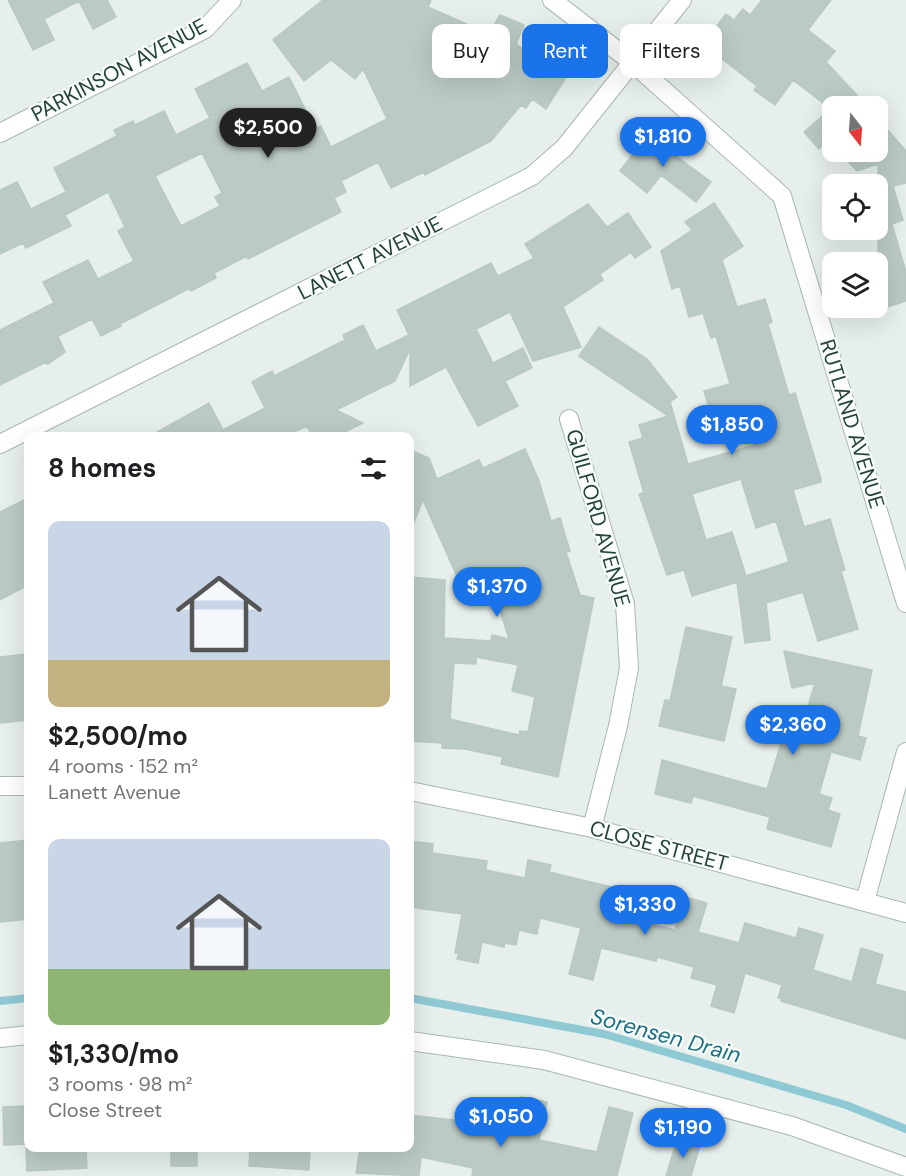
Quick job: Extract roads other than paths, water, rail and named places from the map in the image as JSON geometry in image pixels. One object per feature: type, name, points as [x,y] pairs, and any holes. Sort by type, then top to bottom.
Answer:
[{"type":"street","name":"PARKINSON AVENUE","points":[[0,133],[205,29],[232,0]]},
{"type":"street","name":"RUTLAND AVENUE","points":[[552,0],[620,53]]},
{"type":"street","name":"LANETT AVENUE","points":[[663,24],[682,0]]},
{"type":"street","name":"LANETT AVENUE","points":[[0,444],[532,176],[564,147],[620,77]]},
{"type":"street","name":"RUTLAND AVENUE","points":[[650,78],[782,196],[906,603]]},
{"type":"street","name":"GUILFORD AVENUE","points":[[569,419],[625,604],[629,668],[618,726],[592,828]]},
{"type":"street","points":[[865,901],[906,752]]},
{"type":"street","points":[[0,786],[24,786]]},
{"type":"street","name":"CLOSE STREET","points":[[414,792],[592,828],[906,913]]},
{"type":"street","points":[[0,1038],[24,1035]]},
{"type":"street","points":[[414,1042],[544,1060],[792,1126],[906,1167]]},
{"type":"waterway","name":"Sorensen Drain","points":[[0,1001],[24,998]]},
{"type":"waterway","name":"Sorensen Drain","points":[[414,999],[604,1034],[846,1105],[906,1129]]}]
